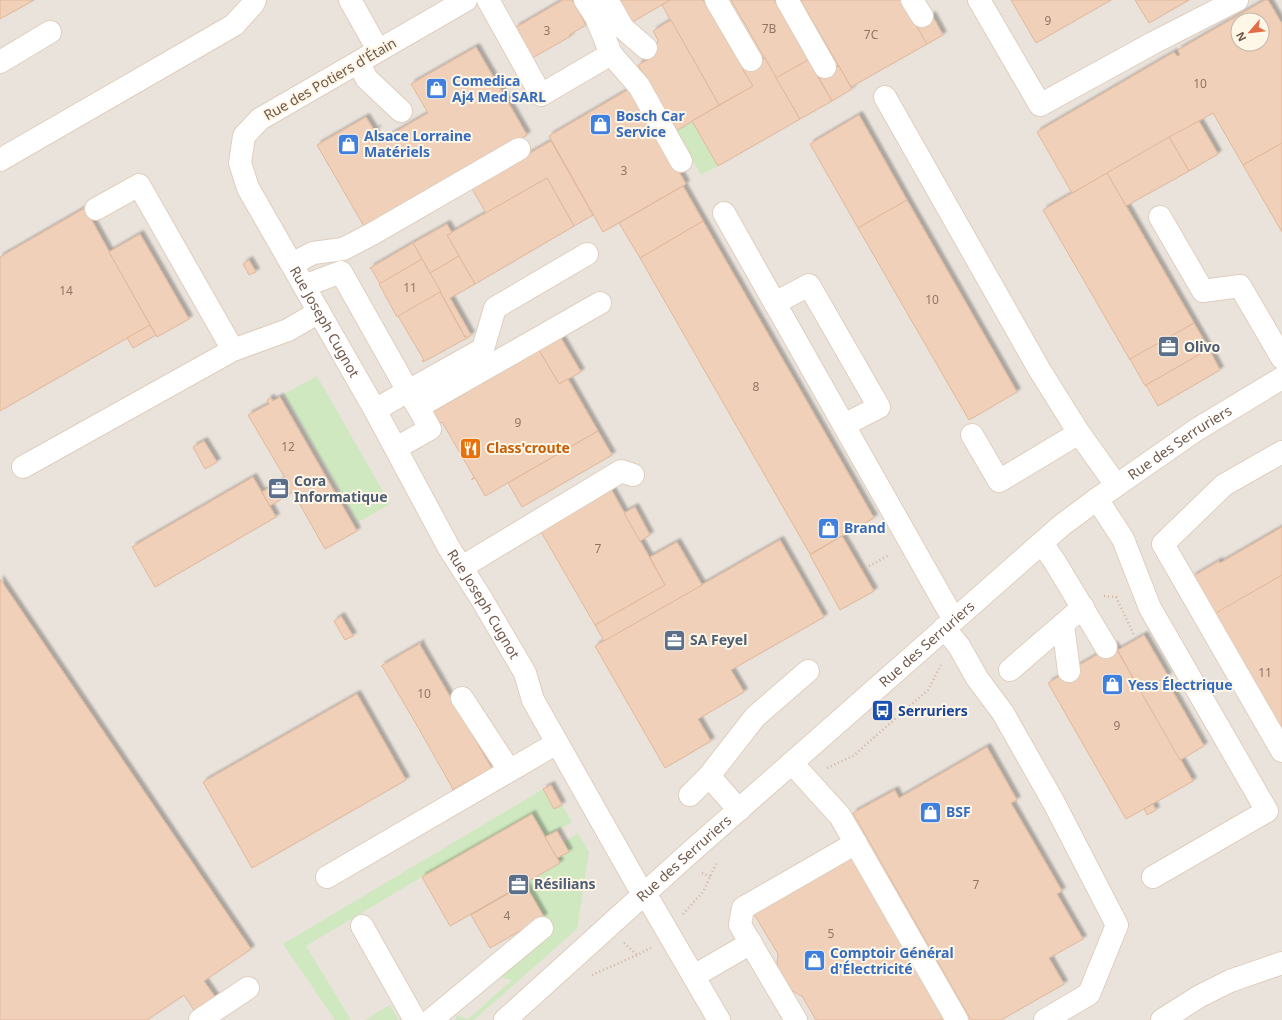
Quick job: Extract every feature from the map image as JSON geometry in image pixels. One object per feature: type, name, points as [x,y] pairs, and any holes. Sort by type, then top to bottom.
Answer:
[{"type":"street","points":[[0,160],[234,25],[255,0]]},
{"type":"street","points":[[350,0],[378,50]]},
{"type":"street","name":"Rue des Potiers d'Étain","points":[[248,188],[240,163],[244,136],[260,119],[466,0]]},
{"type":"street","points":[[488,0],[541,95],[612,54]]},
{"type":"street","points":[[585,0],[596,17],[612,54],[639,86],[681,161]]},
{"type":"street","points":[[607,0],[623,28],[646,48]]},
{"type":"street","points":[[716,0],[751,60]]},
{"type":"street","points":[[787,0],[825,67]]},
{"type":"street","points":[[979,0],[1040,105],[1153,43],[1237,0]]},
{"type":"street","points":[[0,62],[50,32]]},
{"type":"street","points":[[358,63],[367,78],[401,111]]},
{"type":"street","points":[[886,97],[1039,369],[1079,433],[1116,485]]},
{"type":"street","points":[[292,264],[313,253],[343,249],[372,234],[519,149]]},
{"type":"street","points":[[96,209],[139,185],[233,350]]},
{"type":"street","name":"Rue Joseph Cugnot","points":[[248,188],[375,410],[449,548],[481,598],[525,673],[533,700],[557,743],[637,884],[645,894],[719,1020]]},
{"type":"street","points":[[724,213],[911,543],[959,646],[977,678],[1003,713],[1054,803],[1117,925],[1089,994],[1045,1020]]},
{"type":"street","points":[[1160,218],[1203,291],[1240,286],[1282,358]]},
{"type":"street","points":[[413,399],[483,350],[495,308],[587,254]]},
{"type":"street","points":[[304,286],[341,272],[430,429],[396,448]]},
{"type":"street","points":[[775,303],[809,285],[879,407],[844,426]]},
{"type":"street","points":[[375,410],[413,399],[600,303]]},
{"type":"street","points":[[23,467],[233,350],[288,330],[319,312]]},
{"type":"street","name":"Rue des Serruriers","points":[[505,1020],[792,762],[1042,543],[1096,499],[1196,430],[1282,378]]},
{"type":"street","points":[[972,435],[999,481],[1079,433]]},
{"type":"street","points":[[1282,452],[1224,485],[1163,544],[1282,751]]},
{"type":"street","points":[[462,567],[621,471],[633,475]]},
{"type":"street","points":[[1096,499],[1123,539],[1150,608],[1267,811],[1153,877]]},
{"type":"street","points":[[1042,543],[1083,607],[1106,647]]},
{"type":"street","points":[[1010,670],[1083,607]]},
{"type":"street","points":[[1063,624],[1070,671]]},
{"type":"street","points":[[690,795],[709,776],[755,717],[808,671]]},
{"type":"street","points":[[462,698],[509,770]]},
{"type":"street","points":[[327,876],[557,743]]},
{"type":"street","points":[[792,762],[840,816],[957,1020]]},
{"type":"street","points":[[709,776],[739,810]]},
{"type":"street","points":[[796,1020],[740,925],[743,908],[856,843]]},
{"type":"street","points":[[362,926],[415,1020]]},
{"type":"street","points":[[431,1020],[542,928]]},
{"type":"street","points":[[694,976],[751,943]]},
{"type":"street","points":[[1162,1020],[1200,996],[1230,981],[1282,963]]},
{"type":"street","points":[[200,1020],[248,988]]},
{"type":"path","points":[[862,570],[911,543]]},
{"type":"path","points":[[807,780],[818,772],[854,756],[928,690],[944,660],[959,646]]},
{"type":"path","points":[[587,977],[650,949],[703,892],[717,862]]},
{"type":"shaded area","points":[[0,0],[1282,0],[1282,1020],[0,1020]]},
{"type":"green space","points":[[693,121],[718,166],[701,175],[676,131]]},
{"type":"green space","points":[[317,376],[390,504],[358,522],[284,394]]},
{"type":"green space","points":[[543,789],[562,805],[572,822],[545,837],[532,814],[306,946],[351,1020],[335,1020],[283,944]]},
{"type":"green space","points":[[578,833],[589,852],[577,929],[474,1020],[455,1020],[457,1015],[468,1019],[512,980],[499,977],[544,918],[525,884],[560,863],[557,858],[568,852],[564,842]]},
{"type":"green space","points":[[390,1005],[399,1020],[365,1020]]},
{"type":"building","points":[[0,0],[34,0],[0,19]]},
{"type":"building","points":[[563,0],[572,0],[586,25],[569,35],[571,36],[532,58],[515,28]]},
{"type":"building","points":[[615,0],[670,0],[629,24]]},
{"type":"building","points":[[670,0],[703,0],[753,86],[719,105],[662,5]]},
{"type":"building","points":[[731,0],[774,0],[808,60],[776,78]]},
{"type":"building","points":[[902,0],[927,44],[851,87],[801,1]]},
{"type":"building","points":[[1011,0],[1111,0],[1036,43]]},
{"type":"building","points":[[1135,0],[1189,0],[1149,23]]},
{"type":"building","points":[[1265,0],[1268,0],[1282,24],[1282,143],[1243,165],[1213,113],[1072,193],[1037,132],[1174,52],[1177,56],[1180,55],[1178,50],[1230,20],[1230,52],[1270,52],[1270,12],[1244,12]]},
{"type":"building","points":[[932,15],[943,35],[927,44],[916,25]]},
{"type":"building","points":[[671,20],[719,105],[676,131],[638,65],[653,57],[658,40],[653,31]]},
{"type":"building","points":[[476,47],[527,135],[365,228],[317,145],[366,117],[374,130],[378,129],[374,131],[380,141],[428,113],[411,84]]},
{"type":"building","points":[[765,58],[800,119],[718,166],[692,121],[753,86],[743,70]]},
{"type":"building","points":[[808,60],[832,101],[800,119],[776,78]]},
{"type":"building","points":[[839,66],[852,89],[832,101],[819,78]]},
{"type":"building","points":[[631,88],[686,184],[603,232],[549,136]]},
{"type":"building","points":[[859,115],[907,200],[858,228],[810,144]]},
{"type":"building","points":[[1199,121],[1218,154],[1189,171],[1169,137]]},
{"type":"building","points":[[1169,137],[1189,171],[1126,206],[1107,173]]},
{"type":"building","points":[[551,141],[593,215],[574,226],[547,178],[486,213],[471,187]]},
{"type":"building","points":[[1282,143],[1282,232],[1243,165]]},
{"type":"building","points":[[1107,173],[1194,323],[1130,360],[1043,210]]},
{"type":"building","points":[[547,178],[574,226],[475,284],[447,235]]},
{"type":"building","points":[[683,186],[703,221],[640,258],[619,223]]},
{"type":"building","points":[[907,200],[1017,392],[969,420],[858,228]]},
{"type":"building","points":[[85,208],[150,325],[0,411],[0,257]]},
{"type":"building","points":[[703,221],[874,518],[810,554],[640,258]]},
{"type":"building","points":[[447,224],[452,233],[447,235],[459,256],[430,273],[413,243]]},
{"type":"building","points":[[140,234],[189,319],[157,337],[109,252]]},
{"type":"building","points":[[413,243],[422,259],[380,284],[370,268]]},
{"type":"building","points":[[459,256],[475,284],[450,298],[471,335],[467,338],[466,336],[465,337],[430,273]]},
{"type":"building","points":[[422,259],[441,292],[397,317],[379,284]]},
{"type":"building","points":[[249,260],[256,272],[249,275],[243,264]]},
{"type":"building","points":[[440,292],[465,337],[466,336],[467,338],[423,362],[422,361],[424,360],[398,316]]},
{"type":"building","points":[[1194,323],[1209,349],[1145,386],[1130,359]]},
{"type":"building","points":[[150,325],[156,335],[133,348],[127,338]]},
{"type":"building","points":[[561,338],[581,372],[559,384],[539,350]]},
{"type":"building","points":[[1209,349],[1220,370],[1158,406],[1146,385]]},
{"type":"building","points":[[539,350],[559,384],[568,379],[598,431],[485,496],[475,478],[471,480],[474,477],[442,422],[438,424],[431,413]]},
{"type":"building","points":[[280,397],[357,531],[325,549],[293,492],[270,506],[262,492],[285,478],[248,415],[269,404],[267,400],[271,398],[273,401]]},
{"type":"building","points":[[598,431],[612,455],[522,507],[508,483]]},
{"type":"building","points":[[204,441],[217,462],[205,469],[193,447]]},
{"type":"building","points":[[253,477],[276,517],[155,587],[132,547]]},
{"type":"building","points":[[611,489],[665,585],[595,625],[540,530]]},
{"type":"building","points":[[635,507],[650,535],[640,541],[624,513]]},
{"type":"building","points":[[1282,527],[1282,575],[1214,615],[1192,577],[1219,561],[1220,563]]},
{"type":"building","points":[[842,536],[874,591],[840,610],[810,555]]},
{"type":"building","points":[[780,540],[824,617],[731,670],[744,692],[698,719],[711,741],[665,768],[595,646]]},
{"type":"building","points":[[677,542],[702,585],[604,641],[595,625],[665,585],[650,557]]},
{"type":"building","points":[[1282,575],[1282,733],[1214,614]]},
{"type":"building","points":[[0,579],[251,949],[204,981],[218,1001],[197,1015],[184,995],[147,1020],[0,1020]]},
{"type":"building","points":[[341,616],[353,636],[345,640],[334,621]]},
{"type":"building","points":[[1144,635],[1168,676],[1141,692],[1117,649],[1118,650]]},
{"type":"building","points":[[421,643],[420,645],[492,768],[452,790],[453,789],[415,722],[381,666]]},
{"type":"building","points":[[1114,645],[1193,781],[1126,819],[1048,683]]},
{"type":"building","points":[[1165,678],[1204,746],[1180,760],[1141,692]]},
{"type":"building","points":[[357,694],[406,780],[252,868],[203,782]]},
{"type":"building","points":[[987,747],[1017,800],[1011,803],[1062,891],[1057,894],[1083,939],[1049,958],[1064,984],[1001,1020],[971,1020],[853,813],[895,790],[899,798]]},
{"type":"building","points":[[551,785],[562,805],[554,809],[543,789]]},
{"type":"building","points":[[1153,804],[1156,810],[1147,815],[1144,809]]},
{"type":"building","points":[[532,814],[560,863],[450,926],[422,877]]},
{"type":"building","points":[[557,831],[569,852],[557,858],[545,837]]},
{"type":"building","points":[[852,857],[945,1020],[816,1020],[802,996],[788,986],[779,971],[777,963],[778,954],[754,914]]},
{"type":"building","points":[[525,884],[544,917],[490,948],[471,915]]},
{"type":"place","name":"Comedica Aj4 Med SARL","points":[[436,89]]},
{"type":"place","name":"Bosch Car Service","points":[[601,124]]},
{"type":"place","name":"Alsace Lorraine Matériels","points":[[349,144]]},
{"type":"place","name":"Olivo","points":[[1169,347]]},
{"type":"place","name":"Class'croute","points":[[470,448]]},
{"type":"place","name":"Cora Informatique","points":[[279,489]]},
{"type":"place","name":"Brand","points":[[828,528]]},
{"type":"place","name":"SA Feyel","points":[[675,640]]},
{"type":"place","name":"Yess Électrique","points":[[1112,685]]},
{"type":"place","name":"Serruriers","points":[[882,711]]},
{"type":"place","name":"BSF","points":[[931,812]]},
{"type":"place","name":"Résilians","points":[[518,884]]},
{"type":"place","name":"Comptoir Général d'Électricité","points":[[814,961]]}]
